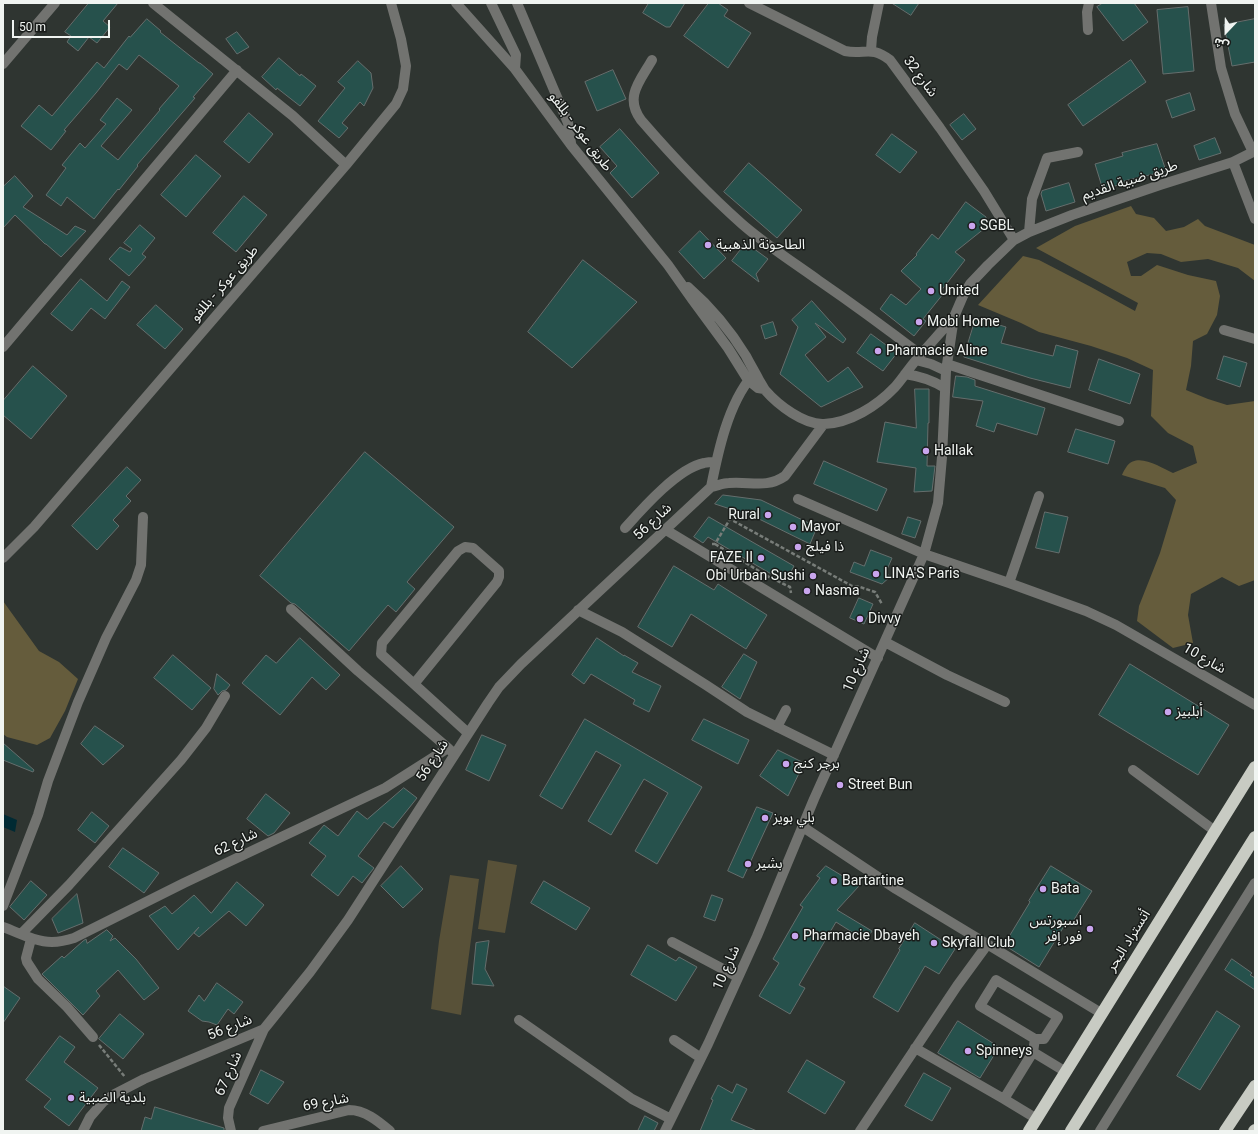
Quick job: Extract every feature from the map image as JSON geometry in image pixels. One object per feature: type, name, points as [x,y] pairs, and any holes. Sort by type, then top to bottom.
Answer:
[{"type":"highway","name":"أتستراد البحر","points":[[1029,1131],[1255,767]]},
{"type":"highway","points":[[1071,1131],[1255,836]]},
{"type":"highway","points":[[1225,1131],[1255,1086]]},
{"type":"street","points":[[3,64],[55,3]]},
{"type":"street","points":[[153,3],[293,116],[346,165]]},
{"type":"street","name":"طريق عوكر - بللفو","points":[[3,558],[34,527],[346,165],[396,104],[403,89],[405,76],[405,56],[391,3]]},
{"type":"street","name":"طريق عوكر - بللفو","points":[[456,3],[515,69],[571,145],[668,265],[728,348],[764,389],[784,408],[796,416],[808,422],[823,425],[853,417],[868,409],[894,388],[954,317]]},
{"type":"street","points":[[491,3],[516,55],[515,69]]},
{"type":"street","points":[[517,3],[568,123],[571,145]]},
{"type":"street","points":[[749,3],[845,51],[852,52],[871,50],[879,3]]},
{"type":"street","points":[[1088,30],[1087,12],[1089,3]]},
{"type":"street","points":[[1211,3],[1221,68],[1235,114],[1254,151]]},
{"type":"street","name":"شارع 32","points":[[871,50],[883,55],[895,65],[984,191],[1014,240]]},
{"type":"street","points":[[652,60],[634,94],[633,98],[637,115],[711,196],[743,225],[779,253],[865,313],[919,357],[931,364],[946,367],[1119,421]]},
{"type":"street","points":[[3,347],[237,70]]},
{"type":"street","name":"طريق ضبية القديم","points":[[954,317],[962,296],[970,284],[1014,240],[1029,232],[1079,212],[1233,162],[1254,151]]},
{"type":"street","points":[[1029,232],[1032,199],[1047,158],[1078,152]]},
{"type":"street","points":[[1233,162],[1255,220]]},
{"type":"street","points":[[798,499],[924,554],[938,503],[942,456],[946,367],[954,317]]},
{"type":"street","points":[[1224,330],[1255,339]]},
{"type":"street","points":[[905,374],[926,378],[945,388]]},
{"type":"street","points":[[752,376],[739,396],[729,418],[716,462],[711,487],[728,483],[768,484],[778,481],[785,476],[823,425]]},
{"type":"street","points":[[625,528],[658,493],[676,478],[693,467],[703,463],[716,462]]},
{"type":"street","name":"شارع 56","points":[[83,1131],[90,1117],[103,1102],[113,1095],[144,1079],[264,1029],[310,972],[348,920],[451,751],[468,733],[499,687],[578,610],[711,487]]},
{"type":"street","points":[[1009,583],[1039,496]]},
{"type":"street","points":[[3,906],[38,815],[48,781],[78,702],[106,638],[136,580],[141,565],[143,517]]},
{"type":"street","points":[[666,530],[878,658]]},
{"type":"street","points":[[414,684],[497,582],[499,572],[473,548],[465,547],[458,551],[382,643],[381,654],[414,684],[468,733]]},
{"type":"street","name":"شارع 10","points":[[665,1131],[701,1058],[738,977],[834,755],[924,554],[1086,611],[1116,624],[1255,705]]},
{"type":"street","points":[[291,610],[358,671],[451,751]]},
{"type":"street","points":[[578,610],[622,632],[706,684],[747,712],[834,755]]},
{"type":"street","points":[[885,642],[947,675],[1005,702]]},
{"type":"street","points":[[21,934],[68,885],[181,760],[206,728],[225,696]]},
{"type":"street","points":[[777,727],[786,710]]},
{"type":"street","name":"شارع 62","points":[[3,927],[31,939],[50,942],[74,938],[184,883],[385,788],[451,751]]},
{"type":"street","points":[[1133,770],[1215,831]]},
{"type":"street","points":[[803,827],[896,889],[1101,1013]]},
{"type":"street","points":[[1100,1131],[1255,883]]},
{"type":"street","points":[[31,939],[26,958],[27,962],[38,979],[67,1006],[93,1036]]},
{"type":"street","points":[[672,942],[738,977]]},
{"type":"street","points":[[860,1131],[957,986],[987,945]]},
{"type":"street","points":[[996,980],[1058,1017],[1044,1039],[1034,1039],[980,1006],[996,980]]},
{"type":"street","points":[[519,1020],[632,1099],[671,1119]]},
{"type":"street","name":"شارع 67","points":[[231,1131],[228,1118],[229,1108],[264,1029]]},
{"type":"street","points":[[1004,1099],[1033,1052],[1034,1039]]},
{"type":"street","points":[[674,1040],[701,1058]]},
{"type":"street","points":[[915,1048],[1037,1119]]},
{"type":"street","points":[[1033,1052],[1066,1072]]},
{"type":"street","name":"شارع 69","points":[[263,1131],[349,1110],[356,1110],[373,1118],[390,1131]]},
{"type":"path","points":[[710,545],[715,544],[730,519],[852,586],[875,592],[882,604]]},
{"type":"path","points":[[93,1036],[132,1085]]},
{"type":"shaded area","points":[[1131,206],[1136,214],[1154,218],[1166,231],[1184,227],[1198,219],[1205,226],[1255,245],[1255,281],[1238,268],[1208,259],[1181,262],[1161,254],[1147,253],[1127,262],[1131,276],[1141,276],[1157,265],[1188,275],[1216,281],[1220,296],[1217,315],[1207,334],[1193,341],[1191,366],[1186,390],[1227,405],[1255,401],[1255,580],[1239,586],[1222,577],[1191,594],[1188,615],[1193,643],[1173,648],[1137,621],[1139,606],[1160,553],[1176,500],[1165,488],[1122,475],[1127,466],[1137,460],[1143,460],[1156,464],[1173,473],[1197,463],[1193,446],[1168,433],[1151,416],[1153,370],[1127,358],[1091,346],[1039,332],[978,305],[1023,256],[1039,260],[1135,311],[1138,303],[1036,248],[1075,226]]},
{"type":"shaded area","points":[[3,601],[39,651],[59,662],[78,679],[65,711],[50,738],[37,745],[7,737],[3,734]]},
{"type":"shaded area","points":[[488,860],[517,865],[505,933],[478,929]]},
{"type":"shaded area","points":[[450,875],[479,879],[461,1015],[431,1009],[439,941]]},
{"type":"water","points":[[3,814],[17,820],[15,832],[3,827]]},
{"type":"building","points":[[89,3],[118,3],[103,21],[110,27],[97,43],[89,37],[78,51],[67,42],[71,36],[65,32]]},
{"type":"building","points":[[649,3],[685,3],[670,27],[666,27],[643,13]]},
{"type":"building","points":[[709,3],[718,3],[728,10],[724,16],[751,33],[728,68],[684,36]]},
{"type":"building","points":[[892,3],[919,3],[911,15]]},
{"type":"building","points":[[1103,3],[1134,3],[1148,22],[1123,41],[1097,7]]},
{"type":"building","points":[[1188,7],[1194,71],[1163,74],[1157,10]]},
{"type":"building","points":[[147,19],[161,31],[160,32],[213,74],[193,97],[195,98],[137,165],[138,166],[119,190],[118,189],[94,219],[67,197],[61,206],[46,195],[66,168],[62,165],[80,143],[85,148],[106,124],[100,120],[117,98],[132,110],[101,146],[118,160],[179,86],[139,55],[127,70],[119,64],[64,130],[66,131],[51,150],[21,126],[39,105],[52,116],[97,62],[104,68],[129,36],[130,37]]},
{"type":"building","points":[[1255,19],[1255,62],[1232,66],[1224,25]]},
{"type":"building","points":[[237,32],[249,47],[237,54],[226,39]]},
{"type":"building","points":[[279,58],[300,76],[301,74],[316,86],[300,106],[277,88],[276,90],[262,77]]},
{"type":"building","points":[[1131,60],[1146,82],[1083,126],[1068,105]]},
{"type":"building","points":[[358,61],[371,73],[373,88],[364,106],[360,102],[342,123],[348,128],[339,138],[318,121],[345,88],[338,82]]},
{"type":"building","points":[[613,70],[626,99],[597,111],[585,82]]},
{"type":"building","points":[[1190,93],[1195,110],[1172,118],[1166,101]]},
{"type":"building","points":[[249,113],[273,134],[249,163],[224,142]]},
{"type":"building","points":[[964,114],[976,129],[962,140],[950,125]]},
{"type":"building","points":[[620,129],[659,173],[632,198],[610,173],[617,166],[600,147]]},
{"type":"building","points":[[892,134],[917,152],[900,173],[876,155]]},
{"type":"building","points":[[1215,138],[1221,153],[1199,160],[1194,146]]},
{"type":"building","points":[[1157,144],[1166,171],[1124,181],[1124,183],[1103,190],[1095,164],[1123,156],[1122,153]]},
{"type":"building","points":[[196,155],[221,176],[186,217],[161,195]]},
{"type":"building","points":[[749,163],[802,210],[777,238],[724,192]]},
{"type":"building","points":[[15,176],[33,196],[23,207],[67,235],[75,226],[86,231],[61,257],[15,215],[3,228],[3,187]]},
{"type":"building","points":[[1069,183],[1075,202],[1046,211],[1041,194],[1042,191]]},
{"type":"building","points":[[244,196],[267,215],[236,252],[213,233]]},
{"type":"building","points":[[966,202],[986,217],[985,228],[955,252],[965,260],[940,292],[943,294],[923,319],[926,321],[914,336],[880,309],[891,294],[906,305],[921,289],[901,271],[917,255],[916,254],[932,234],[938,239]]},
{"type":"building","points":[[140,225],[155,238],[142,254],[146,257],[129,276],[109,259],[120,247],[130,252],[132,249],[124,243]]},
{"type":"building","points":[[700,231],[726,258],[704,279],[679,252]]},
{"type":"building","points":[[746,243],[768,259],[756,274],[759,282],[732,261]]},
{"type":"building","points":[[583,260],[637,302],[572,368],[528,332]]},
{"type":"building","points":[[81,279],[107,301],[122,281],[130,287],[105,319],[91,308],[72,331],[51,314]]},
{"type":"building","points":[[812,301],[846,339],[843,343],[815,323],[826,337],[805,355],[828,382],[848,367],[863,387],[821,407],[780,374],[798,327],[792,320]]},
{"type":"building","points":[[156,305],[183,329],[165,349],[137,325]]},
{"type":"building","points":[[976,318],[1006,327],[1001,343],[1053,356],[1056,345],[1078,351],[1070,388],[1030,378],[964,357]]},
{"type":"building","points":[[773,322],[777,335],[765,339],[761,326]]},
{"type":"building","points":[[871,334],[897,353],[883,371],[857,353]]},
{"type":"building","points":[[1224,356],[1247,363],[1240,387],[1217,379]]},
{"type":"building","points":[[1099,359],[1140,374],[1130,404],[1089,390]]},
{"type":"building","points":[[33,366],[67,396],[31,439],[3,415],[3,401]]},
{"type":"building","points":[[956,376],[967,377],[975,380],[975,386],[1045,408],[1037,435],[997,423],[994,432],[976,426],[983,401],[953,397]]},
{"type":"building","points":[[915,389],[929,389],[927,466],[935,466],[932,491],[914,492],[916,468],[877,462],[885,422],[916,428]]},
{"type":"building","points":[[1076,429],[1115,441],[1108,464],[1068,452]]},
{"type":"building","points":[[365,452],[454,527],[407,582],[415,589],[396,612],[388,605],[349,651],[260,576]]},
{"type":"building","points":[[824,461],[887,489],[877,511],[814,484]]},
{"type":"building","points":[[127,467],[141,480],[126,496],[131,501],[113,520],[119,526],[97,550],[72,526]]},
{"type":"building","points":[[723,495],[761,500],[817,527],[810,544],[755,517],[715,504]]},
{"type":"building","points":[[1045,512],[1068,517],[1059,553],[1036,548]]},
{"type":"building","points":[[709,517],[794,566],[785,582],[708,537],[703,543],[694,537]]},
{"type":"building","points":[[908,517],[921,521],[915,538],[902,534]]},
{"type":"building","points":[[871,550],[892,558],[885,574],[891,576],[882,584],[850,572],[854,562],[864,566]]},
{"type":"building","points":[[674,566],[714,590],[718,584],[767,615],[746,649],[691,614],[672,647],[638,627]]},
{"type":"building","points":[[859,598],[873,604],[864,624],[850,618]]},
{"type":"building","points":[[300,638],[340,675],[326,690],[312,677],[280,715],[242,683],[266,655],[276,663]]},
{"type":"building","points":[[597,638],[624,656],[638,663],[632,672],[661,686],[649,712],[633,704],[635,700],[591,674],[584,684],[572,675]]},
{"type":"building","points":[[744,654],[757,662],[740,699],[722,687]]},
{"type":"building","points":[[173,655],[211,688],[192,710],[154,678]]},
{"type":"building","points":[[1130,664],[1229,725],[1198,775],[1099,715]]},
{"type":"building","points":[[217,674],[230,685],[226,690],[222,691],[218,695],[214,689]]},
{"type":"building","points":[[585,719],[702,787],[657,864],[635,851],[668,793],[644,779],[611,835],[588,821],[621,765],[596,751],[562,809],[540,796]]},
{"type":"building","points":[[704,719],[749,740],[738,764],[692,740]]},
{"type":"building","points":[[95,726],[124,746],[103,765],[81,744]]},
{"type":"building","points":[[482,735],[506,745],[489,781],[466,770]]},
{"type":"building","points":[[3,743],[34,770],[33,772],[3,760]]},
{"type":"building","points":[[778,750],[804,763],[788,796],[760,776]]},
{"type":"building","points":[[404,788],[417,798],[393,828],[384,822],[358,856],[374,868],[362,883],[353,876],[338,896],[311,875],[326,856],[309,843],[324,825],[338,836],[357,811],[367,819]]},
{"type":"building","points":[[266,794],[290,813],[274,833],[268,836],[247,819]]},
{"type":"building","points":[[757,807],[773,813],[743,878],[728,871]]},
{"type":"building","points":[[92,812],[109,826],[95,843],[78,830]]},
{"type":"building","points":[[123,848],[159,873],[144,893],[109,867]]},
{"type":"building","points":[[401,866],[423,889],[403,908],[381,886]]},
{"type":"building","points":[[826,866],[859,886],[837,910],[872,931],[866,941],[836,922],[799,985],[805,988],[790,1014],[759,996],[779,963],[773,959],[803,907],[800,905],[820,878],[817,876]]},
{"type":"building","points":[[1051,866],[1092,891],[1070,926],[1066,923],[1039,967],[1004,945]]},
{"type":"building","points":[[31,881],[47,895],[24,920],[10,907]]},
{"type":"building","points":[[544,881],[590,908],[576,930],[531,903]]},
{"type":"building","points":[[237,882],[264,905],[246,926],[229,911],[199,937],[194,933],[199,927],[178,950],[149,916],[165,906],[172,914],[194,895],[211,913]]},
{"type":"building","points":[[77,894],[83,923],[58,933],[52,919]]},
{"type":"building","points":[[712,895],[723,899],[715,921],[704,917]]},
{"type":"building","points":[[915,923],[955,949],[939,974],[925,966],[898,1012],[873,997]]},
{"type":"building","points":[[107,930],[113,936],[110,941],[115,938],[136,959],[159,988],[144,1000],[118,970],[96,991],[100,996],[83,1015],[42,974],[62,956],[64,958],[83,941],[86,939],[87,943]]},
{"type":"building","points":[[489,941],[485,969],[494,986],[472,984],[476,943]]},
{"type":"building","points":[[648,945],[676,961],[679,957],[697,967],[676,1001],[631,975]]},
{"type":"building","points":[[1232,959],[1252,973],[1250,975],[1255,978],[1255,990],[1225,970]]},
{"type":"building","points":[[217,983],[243,1002],[234,1014],[228,1009],[217,1025],[202,1021],[188,1011],[199,995],[204,1001]]},
{"type":"building","points":[[3,986],[20,998],[3,1023]]},
{"type":"building","points":[[1217,1011],[1240,1026],[1200,1090],[1177,1076]]},
{"type":"building","points":[[120,1014],[144,1034],[123,1059],[99,1039]]},
{"type":"building","name":"Spinneys","points":[[958,1021],[999,1047],[980,1078],[938,1053]]},
{"type":"building","points":[[60,1036],[75,1047],[64,1062],[98,1088],[69,1126],[44,1107],[51,1099],[26,1080]]},
{"type":"building","points":[[807,1060],[845,1082],[825,1114],[788,1092]]},
{"type":"building","points":[[261,1070],[284,1082],[268,1104],[250,1094]]},
{"type":"building","points":[[924,1073],[951,1088],[932,1121],[905,1106]]},
{"type":"building","points":[[737,1084],[747,1089],[731,1120],[757,1131],[700,1131],[713,1100],[711,1099],[718,1085],[732,1093]]},
{"type":"building","points":[[155,1107],[224,1128],[224,1131],[141,1131],[145,1117],[151,1119]]},
{"type":"building","points":[[645,1116],[658,1123],[654,1131],[638,1131]]},
{"type":"place","name":"SGBL","points":[[972,226]]},
{"type":"place","name":"الطاحونة الذهبية","points":[[708,245]]},
{"type":"place","name":"United","points":[[931,291]]},
{"type":"place","name":"Mobi Home","points":[[919,322]]},
{"type":"place","name":"Pharmacie Aline","points":[[878,351]]},
{"type":"place","name":"Hallak","points":[[926,451]]},
{"type":"place","name":"Rural","points":[[768,515]]},
{"type":"place","name":"Mayor","points":[[793,527]]},
{"type":"place","name":"ذا فيلج","points":[[798,547]]},
{"type":"place","name":"FAZE II","points":[[761,558]]},
{"type":"place","name":"LINA'S Paris","points":[[876,574]]},
{"type":"place","name":"Obi Urban Sushi","points":[[813,576]]},
{"type":"place","name":"Nasma","points":[[807,591]]},
{"type":"place","name":"Divvy","points":[[860,619]]},
{"type":"place","name":"أبلبيز","points":[[1168,712]]},
{"type":"place","name":"برجر كنج","points":[[786,764]]},
{"type":"place","name":"Street Bun","points":[[840,785]]},
{"type":"place","name":"بلي بويز","points":[[765,818]]},
{"type":"place","name":"بشير","points":[[748,864]]},
{"type":"place","name":"Bartartine","points":[[834,881]]},
{"type":"place","name":"Bata","points":[[1043,889]]},
{"type":"place","name":"اسبورتس فور إفر","points":[[1090,929]]},
{"type":"place","name":"Pharmacie Dbayeh","points":[[795,936]]},
{"type":"place","name":"Skyfall Club","points":[[934,943]]},
{"type":"place","name":"Spinneys","points":[[968,1051]]},
{"type":"place","name":"بلدية الضبية","points":[[71,1098]]}]
